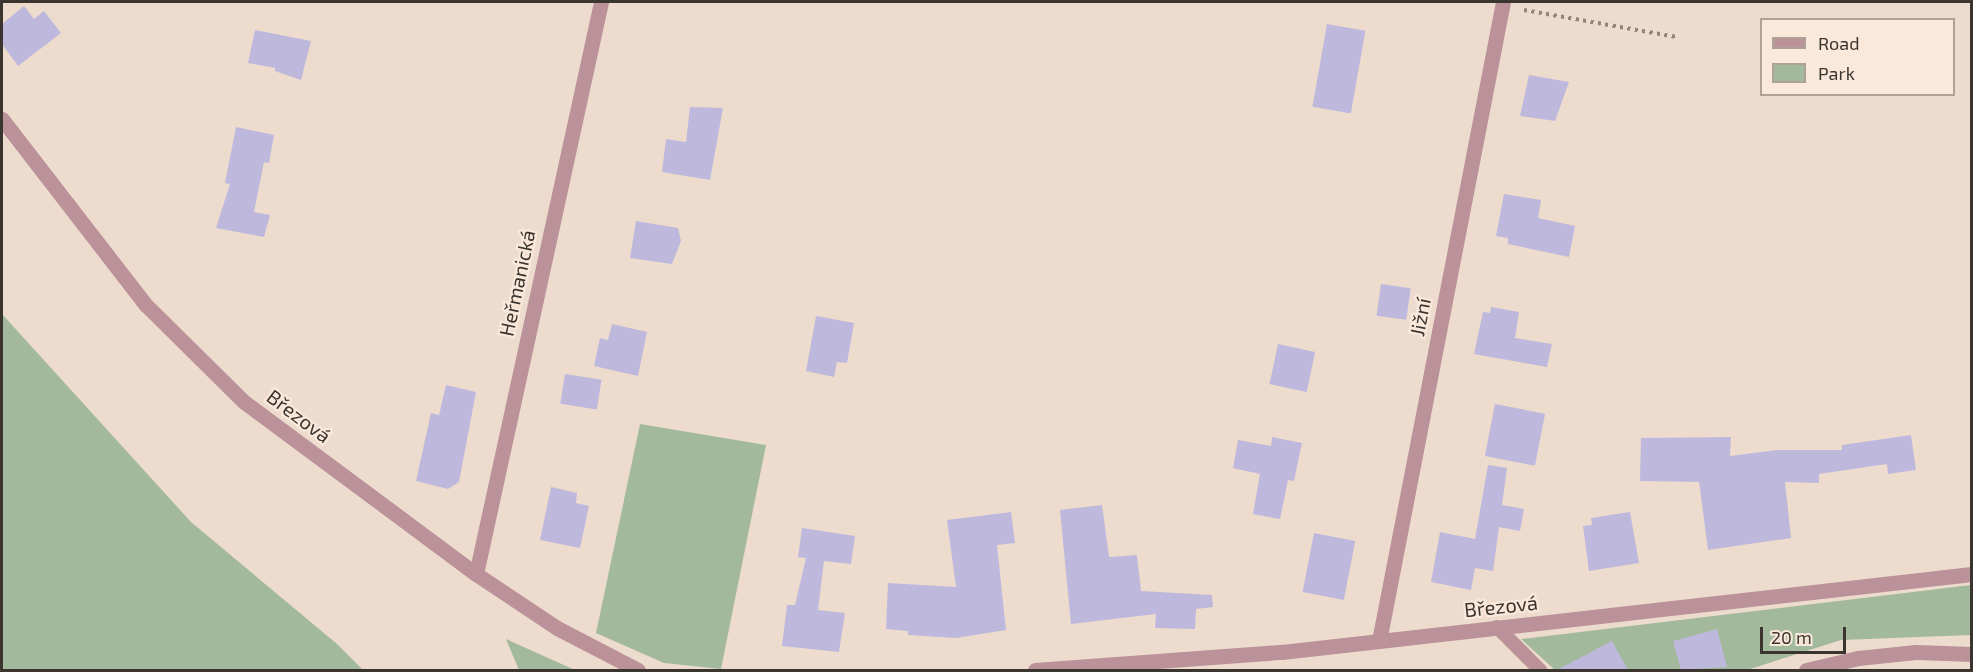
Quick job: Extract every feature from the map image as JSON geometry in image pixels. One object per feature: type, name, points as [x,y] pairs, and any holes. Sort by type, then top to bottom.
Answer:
[{"type":"street","name":"Heřmanická","points":[[476,574],[601,2]]},
{"type":"street","name":"Jižní","points":[[1379,641],[1503,4]]},
{"type":"street","name":"Březová","points":[[2,120],[146,305],[243,401],[476,574],[557,628],[638,670]]},
{"type":"street","name":"Březová","points":[[1035,670],[1282,652],[1971,574]]},
{"type":"street","points":[[1806,670],[1845,666],[1916,652],[1971,654]]},
{"type":"lane","points":[[1497,627],[1540,670]]},
{"type":"path","points":[[1503,4],[1677,36]]},
{"type":"green space","points":[[2,314],[191,522],[337,644],[363,670],[2,670]]},
{"type":"green space","points":[[640,424],[766,445],[721,669],[664,663],[596,633]]},
{"type":"green space","points":[[1971,585],[1971,635],[1841,640],[1747,670],[1555,670],[1521,639]]},
{"type":"green space","points":[[506,639],[575,670],[519,670]]},
{"type":"building","points":[[24,6],[34,19],[44,11],[61,33],[18,66],[2,44],[2,24]]},
{"type":"building","points":[[1327,24],[1365,31],[1351,113],[1312,107]]},
{"type":"building","points":[[255,30],[311,41],[301,80],[275,71],[275,68],[248,63]]},
{"type":"building","points":[[1529,75],[1569,82],[1555,121],[1520,116]]},
{"type":"building","points":[[690,107],[723,108],[710,180],[662,172],[666,139],[686,142]]},
{"type":"building","points":[[236,127],[274,135],[269,163],[264,162],[254,212],[270,215],[264,237],[216,228],[230,184],[225,183]]},
{"type":"building","points":[[1504,194],[1541,200],[1538,218],[1575,226],[1569,257],[1508,244],[1508,238],[1496,236]]},
{"type":"building","points":[[636,221],[678,228],[681,241],[672,264],[630,258]]},
{"type":"building","points":[[1381,284],[1411,288],[1406,320],[1377,316]]},
{"type":"building","points":[[1491,307],[1519,312],[1515,338],[1552,344],[1547,367],[1474,354],[1483,312],[1490,313]]},
{"type":"building","points":[[816,316],[854,323],[847,363],[837,362],[834,377],[806,371]]},
{"type":"building","points":[[612,324],[647,332],[638,376],[594,366],[600,338],[608,340]]},
{"type":"building","points":[[1278,344],[1315,352],[1307,392],[1269,384]]},
{"type":"building","points":[[565,374],[602,380],[597,409],[560,404]]},
{"type":"building","points":[[446,385],[476,392],[459,482],[448,489],[416,481],[431,413],[439,415]]},
{"type":"building","points":[[1495,404],[1545,414],[1535,466],[1485,456]]},
{"type":"building","points":[[1911,435],[1916,470],[1888,474],[1887,464],[1819,474],[1819,483],[1785,482],[1791,538],[1708,550],[1699,482],[1640,481],[1641,438],[1731,437],[1730,456],[1777,450],[1842,450],[1842,445]]},
{"type":"building","points":[[1272,437],[1302,443],[1294,481],[1288,480],[1280,519],[1253,514],[1260,474],[1233,468],[1238,440],[1271,446]]},
{"type":"building","points":[[1488,465],[1507,468],[1502,505],[1524,509],[1520,531],[1499,527],[1493,571],[1475,568],[1471,590],[1431,582],[1440,532],[1475,539]]},
{"type":"building","points":[[551,487],[577,493],[576,503],[589,506],[580,548],[540,540]]},
{"type":"building","points":[[1102,505],[1109,557],[1137,555],[1141,591],[1212,595],[1213,607],[1196,609],[1195,629],[1155,628],[1156,614],[1071,624],[1060,510]]},
{"type":"building","points":[[1011,512],[1015,543],[997,545],[1006,630],[956,638],[908,635],[908,631],[886,629],[888,583],[956,587],[947,520]]},
{"type":"building","points":[[1630,512],[1639,563],[1589,571],[1583,526],[1592,525],[1591,518]]},
{"type":"building","points":[[802,528],[855,536],[851,564],[824,561],[818,610],[845,613],[839,652],[782,646],[787,605],[795,605],[806,558],[798,557]]},
{"type":"building","points":[[1314,533],[1355,541],[1344,600],[1303,592]]},
{"type":"building","points":[[1717,629],[1727,667],[1681,670],[1673,641]]},
{"type":"building","points":[[1612,641],[1628,670],[1557,670]]}]
